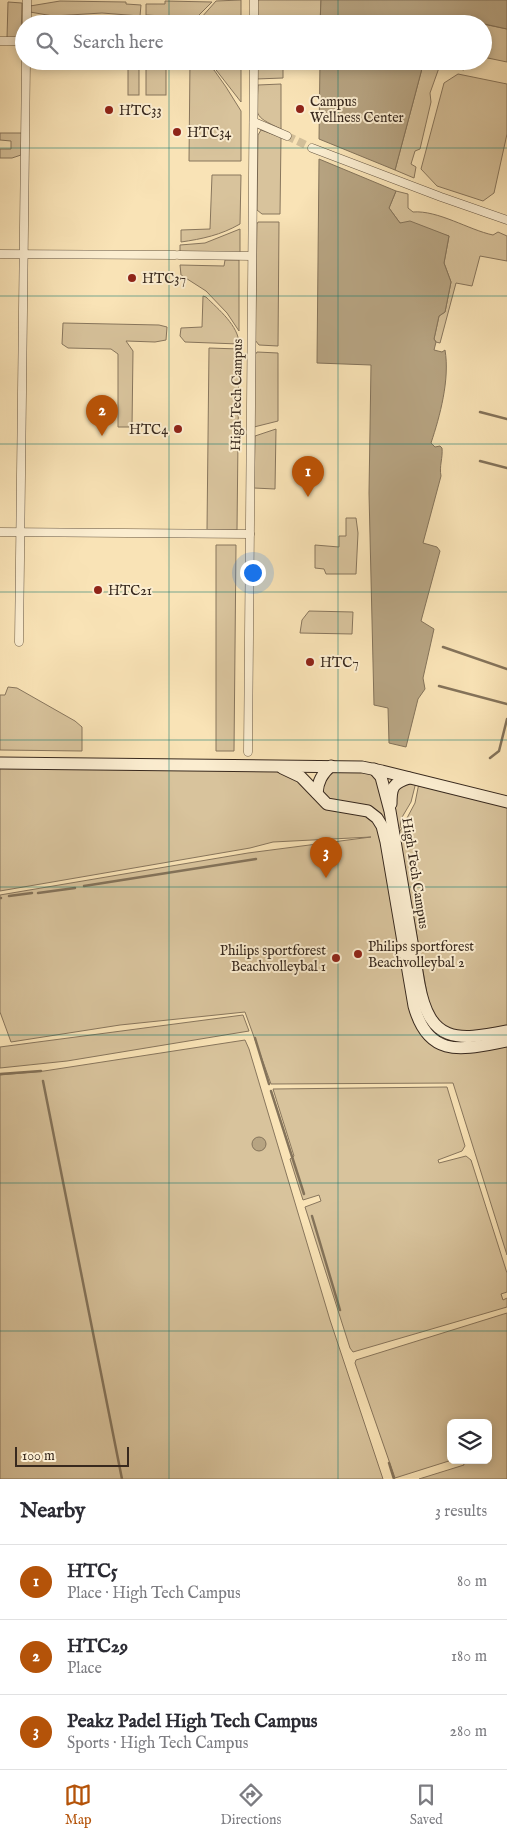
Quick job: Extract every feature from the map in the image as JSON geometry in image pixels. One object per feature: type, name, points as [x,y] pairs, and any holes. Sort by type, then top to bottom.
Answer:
[{"type":"street","points":[[26,15],[27,0]]},
{"type":"street","points":[[254,0],[254,15]]},
{"type":"street","points":[[0,41],[15,41]]},
{"type":"street","points":[[19,642],[26,70]]},
{"type":"street","name":"High Tech Campus","points":[[248,758],[254,70]]},
{"type":"street","points":[[254,122],[287,136]]},
{"type":"street","points":[[312,148],[507,220]]},
{"type":"street","points":[[0,254],[252,256]]},
{"type":"street","points":[[0,532],[250,534]]},
{"type":"street","name":"High Tech Campus","points":[[0,763],[248,758],[277,766],[301,777],[328,804],[368,811],[377,818],[382,826],[414,1006],[418,1020],[425,1033],[434,1041],[447,1047],[460,1048],[507,1041]]},
{"type":"street","name":"High Tech Campus","points":[[277,766],[331,766],[374,769],[507,802]]},
{"type":"street","points":[[317,793],[323,773],[331,766]]},
{"type":"street","name":"High Tech Campus","points":[[374,769],[381,777],[390,811],[419,984],[423,1003],[428,1014],[442,1030],[451,1034],[474,1038],[507,1031]]},
{"type":"street","points":[[390,811],[393,788],[398,782],[410,778]]},
{"type":"shaded area","points":[[241,0],[241,15],[204,15],[216,1]]},
{"type":"shaded area","points":[[257,0],[321,0],[320,15],[257,15]]},
{"type":"shaded area","points":[[321,0],[507,0],[507,29],[492,26],[492,15],[320,15]]},
{"type":"shaded area","points":[[60,1],[126,2],[126,4],[141,5],[140,15],[102,13],[47,15],[30,12],[30,6]]},
{"type":"shaded area","points":[[165,1],[212,2],[199,15],[146,15],[146,4],[165,4]]},
{"type":"shaded area","points":[[8,2],[22,3],[22,15],[15,15],[15,38],[7,38]]},
{"type":"shaded area","points":[[492,26],[507,29],[507,62],[492,59]]},
{"type":"shaded area","points":[[128,70],[139,70],[139,95],[128,95]]},
{"type":"shaded area","points":[[146,70],[166,70],[166,95],[146,95]]},
{"type":"shaded area","points":[[190,70],[214,70],[241,111],[241,161],[189,161]]},
{"type":"shaded area","points":[[216,70],[241,70],[241,102]]},
{"type":"shaded area","points":[[256,70],[283,70],[283,78],[256,79]]},
{"type":"shaded area","points":[[320,70],[422,70],[395,170],[319,139]]},
{"type":"shaded area","points":[[422,70],[438,70],[430,93],[431,102],[420,149],[415,151],[411,164],[416,167],[414,178],[395,170]]},
{"type":"shaded area","points":[[458,74],[507,84],[507,134],[494,193],[483,201],[437,186],[421,169],[444,83]]},
{"type":"shaded area","points":[[281,84],[281,129],[260,117],[257,109],[258,85]]},
{"type":"shaded area","points":[[261,130],[281,137],[280,214],[262,214],[257,210],[258,135]]},
{"type":"shaded area","points":[[0,133],[22,133],[21,155],[12,158],[0,158],[0,149],[11,149],[11,141],[0,140]]},
{"type":"shaded area","points":[[319,159],[396,191],[389,208],[400,223],[410,221],[449,236],[444,263],[451,282],[445,312],[439,316],[434,339],[436,342],[434,350],[442,352],[445,350],[446,361],[443,397],[431,443],[435,447],[440,446],[442,448],[441,476],[423,543],[437,547],[440,551],[421,621],[434,629],[423,678],[425,689],[418,699],[406,747],[389,743],[388,708],[374,705],[369,493],[371,365],[317,363]]},
{"type":"shaded area","points":[[212,175],[241,175],[240,224],[211,236],[181,242],[181,230],[210,229]]},
{"type":"shaded area","points":[[396,191],[408,194],[408,208],[413,212],[433,214],[493,235],[498,232],[507,236],[507,261],[480,256],[472,286],[456,283],[440,343],[434,339],[439,316],[445,312],[451,282],[444,263],[449,236],[400,223],[389,208]]},
{"type":"shaded area","points":[[258,222],[279,222],[278,346],[259,345],[255,340]]},
{"type":"shaded area","points":[[240,229],[240,253],[180,253],[180,245],[205,243]]},
{"type":"shaded area","points":[[225,260],[239,260],[239,331],[227,313],[206,291],[181,275],[180,265],[224,266]]},
{"type":"shaded area","points":[[203,296],[232,324],[239,344],[185,342],[180,336],[181,328],[202,327]]},
{"type":"shaded area","points":[[63,323],[159,325],[167,327],[166,340],[155,342],[126,341],[133,351],[132,427],[118,427],[118,354],[111,349],[68,348],[62,344]]},
{"type":"shaded area","points":[[209,348],[239,349],[237,530],[207,530]]},
{"type":"shaded area","points":[[257,352],[278,353],[278,421],[254,427],[255,355]]},
{"type":"shaded area","points":[[276,429],[275,489],[254,488],[255,436]]},
{"type":"shaded area","points":[[346,518],[356,518],[358,533],[356,574],[326,574],[324,569],[315,568],[315,545],[339,547],[339,536],[346,536]]},
{"type":"shaded area","points":[[216,545],[236,545],[234,751],[216,751]]},
{"type":"shaded area","points":[[309,611],[353,612],[352,634],[300,633],[302,620]]},
{"type":"shaded area","points":[[8,687],[17,688],[75,721],[82,727],[82,751],[0,750],[0,695],[5,695]]},
{"type":"shaded area","points":[[0,767],[278,771],[294,778],[314,797],[370,818],[378,826],[429,1042],[507,1045],[507,1255],[453,1083],[271,1084],[245,1012],[120,1025],[11,1042],[0,1012],[0,895],[248,853],[371,837],[273,842],[250,848],[0,891]]},
{"type":"shaded area","points":[[368,771],[379,779],[389,831],[383,823],[332,802],[322,793],[322,782],[329,772]]},
{"type":"shaded area","points":[[416,782],[411,802],[401,819],[400,828],[398,829],[393,798],[400,784]]},
{"type":"shaded area","points":[[419,783],[507,805],[507,1026],[472,1032],[455,1031],[447,1029],[440,1024],[430,1011],[399,833],[415,803]]},
{"type":"shaded area","points":[[243,1015],[249,1031],[67,1061],[0,1068],[0,1047]]},
{"type":"shaded area","points":[[245,1040],[330,1320],[383,1479],[0,1479],[0,1075],[44,1071]]},
{"type":"shaded area","points":[[447,1087],[465,1146],[462,1151],[438,1160],[439,1163],[466,1156],[471,1160],[507,1273],[507,1292],[501,1294],[503,1300],[507,1298],[507,1307],[353,1352],[350,1348],[305,1207],[321,1201],[319,1195],[303,1200],[290,1159],[294,1156],[273,1089]]},
{"type":"shaded area","points":[[256,1137],[262,1137],[266,1144],[262,1151],[256,1151],[252,1147],[252,1141]]},
{"type":"shaded area","points":[[507,1313],[507,1479],[419,1479],[464,1464],[492,1464],[492,1419],[447,1419],[447,1462],[395,1478],[355,1363],[356,1360]]},
{"type":"waterway","points":[[480,412],[507,419]]},
{"type":"waterway","points":[[480,461],[507,468]]},
{"type":"waterway","points":[[443,647],[507,669]]},
{"type":"waterway","points":[[439,686],[507,704]]},
{"type":"waterway","points":[[490,758],[499,751],[507,719]]},
{"type":"waterway","points":[[84,886],[256,859]]},
{"type":"waterway","points":[[38,893],[75,888]]},
{"type":"waterway","points":[[9,896],[32,893]]},
{"type":"waterway","points":[[255,1038],[269,1084]]},
{"type":"waterway","points":[[0,1074],[41,1071]]},
{"type":"waterway","points":[[43,1081],[122,1479]]},
{"type":"waterway","points":[[271,1091],[304,1194]]},
{"type":"waterway","points":[[312,1216],[340,1310]]},
{"type":"waterway","points":[[389,1463],[394,1479]]},
{"type":"tunnel","points":[[287,136],[312,148]]},
{"type":"place","name":"Campus Wellness Center","points":[[300,109]]},
{"type":"place","name":"HTC33","points":[[109,110]]},
{"type":"place","name":"HTC34","points":[[177,132]]},
{"type":"place","name":"HTC37","points":[[132,278]]},
{"type":"place","name":"HTC4","points":[[178,429]]},
{"type":"place","name":"HTC29","points":[[102,436]]},
{"type":"place","name":"HTC5","points":[[308,497]]},
{"type":"place","name":"HTC21","points":[[98,590]]},
{"type":"place","name":"HTC7","points":[[310,662]]},
{"type":"place","name":"Peakz Padel High Tech Campus","points":[[326,878]]},
{"type":"place","name":"Philips sportforest Beachvolleybal 2","points":[[358,954]]},
{"type":"place","name":"Philips sportforest Beachvolleybal 1","points":[[336,958]]}]
